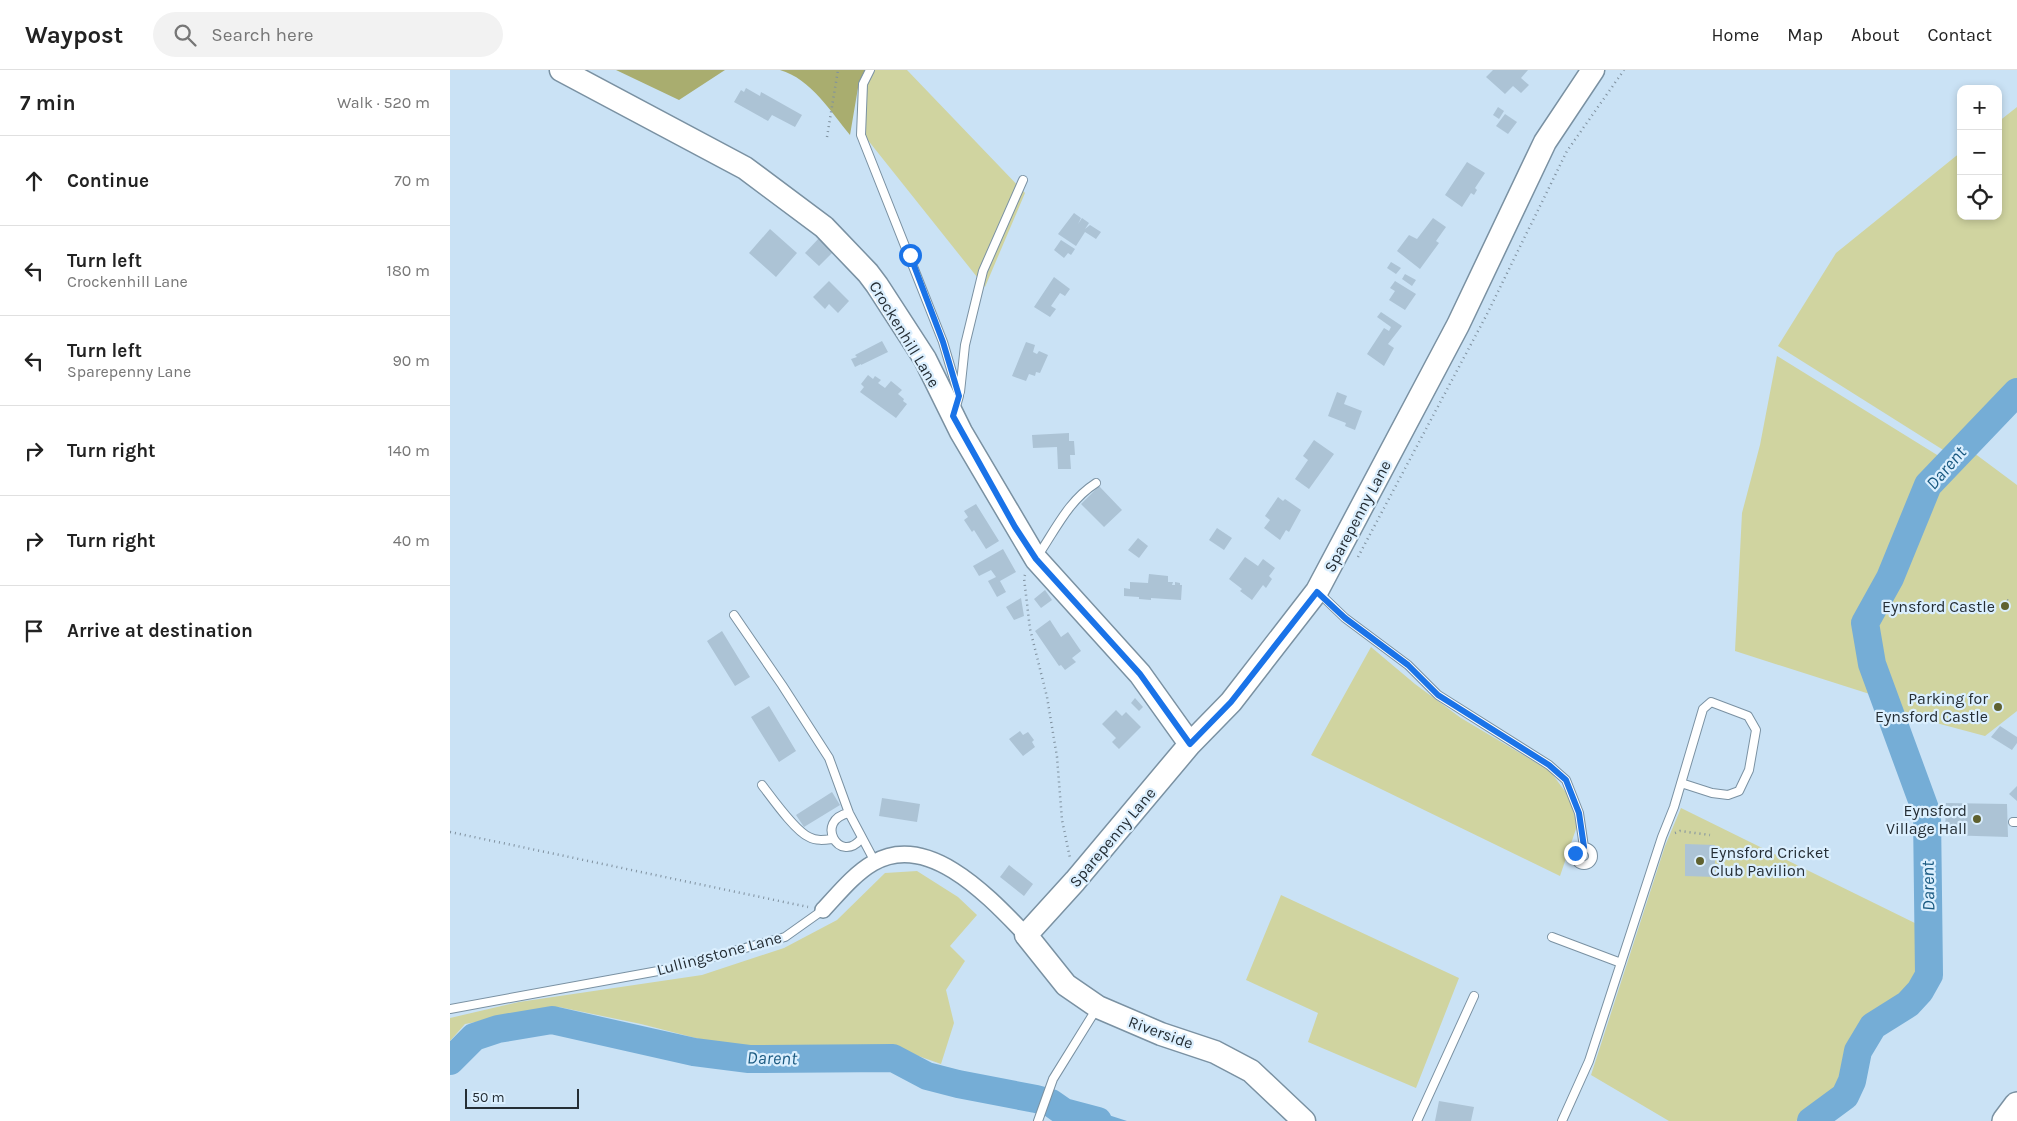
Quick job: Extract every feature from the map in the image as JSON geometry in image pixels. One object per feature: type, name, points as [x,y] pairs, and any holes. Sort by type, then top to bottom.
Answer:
[{"type":"street","name":"Crockenhill Lane","points":[[561,70],[745,168],[824,227],[877,285],[956,406],[1011,519],[1037,560],[1140,674],[1190,744]]},
{"type":"street","name":"Sparepenny Lane","points":[[1026,935],[1075,881],[1190,744],[1231,702],[1317,592],[1458,324],[1545,142],[1593,70]]},
{"type":"street","name":"Lullingstone Lane","points":[[823,910],[866,868],[875,862],[890,856],[913,854],[945,866],[982,893],[1026,935]]},
{"type":"street","name":"Riverside","points":[[1026,935],[1066,986],[1098,1007],[1161,1034],[1215,1052],[1251,1071],[1304,1121]]},
{"type":"lane","points":[[870,70],[863,84],[861,135],[943,342],[956,406]]},
{"type":"lane","points":[[956,406],[965,345],[983,271],[1023,180]]},
{"type":"lane","points":[[1037,560],[1072,502],[1096,483]]},
{"type":"lane","points":[[1317,592],[1345,618],[1408,665],[1438,695],[1549,765],[1566,780],[1579,813],[1584,847]]},
{"type":"lane","points":[[734,615],[829,758],[849,813],[861,839],[875,862]]},
{"type":"lane","points":[[1562,1121],[1589,1061],[1681,783],[1703,709],[1712,702],[1748,716],[1756,730],[1748,770],[1739,791],[1728,795],[1681,783]]},
{"type":"lane","points":[[762,785],[798,830],[808,837],[817,840],[832,838]]},
{"type":"lane","points":[[849,813],[843,814],[833,823],[831,830],[832,838],[838,844],[845,847],[857,844],[861,839]]},
{"type":"lane","name":"Lullingstone Lane","points":[[450,1008],[669,969],[784,937],[823,910]]},
{"type":"lane","points":[[1552,937],[1621,963]]},
{"type":"lane","points":[[1417,1121],[1474,996]]},
{"type":"lane","points":[[1038,1119],[1048,1088],[1098,1007]]},
{"type":"path","points":[[827,137],[838,70]]},
{"type":"path","points":[[1353,562],[1375,527],[1486,316],[1567,151],[1624,70]]},
{"type":"path","points":[[1037,560],[1024,578],[1030,629],[1047,698],[1057,757],[1062,820],[1075,881]]},
{"type":"path","points":[[1957,604],[1965,608]]},
{"type":"path","points":[[1662,837],[1680,831],[1710,835]]},
{"type":"path","points":[[450,832],[823,910]]},
{"type":"green space","points":[[616,70],[725,70],[679,100]]},
{"type":"green space","points":[[780,70],[865,70],[859,82],[850,135],[811,88],[791,74]]},
{"type":"green space","points":[[874,70],[907,70],[1025,193],[985,287],[863,134],[866,85]]},
{"type":"green space","points":[[2017,107],[2017,380],[1948,453],[1778,346],[1836,253],[1957,155],[1957,220],[2002,220],[2002,119]]},
{"type":"green space","points":[[1777,356],[1942,458],[1923,479],[1883,580],[1859,620],[1867,667],[1879,697],[1735,651],[1742,513],[1760,445]]},
{"type":"green space","points":[[1970,450],[2017,485],[2017,711],[1985,736],[1899,713],[1877,660],[1871,623],[1896,580],[1934,487]]},
{"type":"green space","points":[[1371,647],[1415,684],[1461,718],[1550,771],[1570,798],[1577,826],[1560,876],[1311,755]]},
{"type":"green space","points":[[1681,808],[1925,928],[1924,972],[1906,999],[1869,1021],[1854,1045],[1841,1090],[1796,1121],[1669,1121],[1591,1075],[1665,846]]},
{"type":"green space","points":[[917,871],[958,897],[977,915],[950,946],[965,961],[946,990],[954,1023],[941,1064],[890,1046],[750,1052],[641,1024],[559,1007],[465,1024],[450,1041],[450,1018],[519,1002],[702,975],[784,948],[837,920],[885,873]]},
{"type":"green space","points":[[1281,895],[1459,978],[1416,1088],[1308,1042],[1318,1013],[1246,980]]},
{"type":"water","points":[[1024,1090],[1051,1094],[1059,1099],[1127,1121],[1067,1121],[1055,1115],[1048,1108],[1019,1103]]},
{"type":"building","points":[[1493,70],[1528,70],[1521,78],[1529,85],[1521,93],[1513,86],[1505,94],[1486,77]]},
{"type":"building","points":[[746,88],[760,96],[761,92],[802,115],[795,127],[772,115],[768,121],[734,102],[741,90],[744,92]]},
{"type":"building","points":[[1498,107],[1504,111],[1499,119],[1493,115]]},
{"type":"building","points":[[1505,114],[1517,122],[1508,134],[1496,126]]},
{"type":"building","points":[[1467,162],[1485,173],[1475,188],[1477,190],[1474,195],[1471,193],[1462,207],[1445,195]]},
{"type":"building","points":[[1074,213],[1081,218],[1078,224],[1082,218],[1089,223],[1085,229],[1090,225],[1101,232],[1096,239],[1085,232],[1076,246],[1058,234]]},
{"type":"building","points":[[1433,218],[1446,227],[1436,241],[1439,243],[1420,269],[1397,251],[1409,235],[1417,239]]},
{"type":"building","points":[[770,229],[797,253],[776,277],[749,253]]},
{"type":"building","points":[[820,237],[834,251],[819,266],[805,253]]},
{"type":"building","points":[[1061,240],[1075,249],[1071,255],[1068,253],[1064,258],[1054,250]]},
{"type":"building","points":[[1391,262],[1401,268],[1396,274],[1387,268]]},
{"type":"building","points":[[1405,274],[1416,280],[1412,286],[1402,279]]},
{"type":"building","points":[[1054,277],[1070,289],[1065,296],[1060,293],[1051,306],[1056,309],[1050,317],[1034,307]]},
{"type":"building","points":[[829,281],[849,301],[838,313],[829,304],[825,309],[813,297]]},
{"type":"building","points":[[1395,281],[1416,294],[1405,310],[1389,300],[1395,291],[1390,288]]},
{"type":"building","points":[[1381,312],[1402,326],[1388,344],[1394,348],[1384,366],[1367,354],[1384,328],[1389,331],[1391,327],[1377,317]]},
{"type":"building","points":[[882,341],[888,352],[855,367],[851,359],[857,357],[855,355]]},
{"type":"building","points":[[1026,342],[1035,345],[1033,352],[1037,354],[1039,351],[1048,355],[1040,373],[1036,372],[1035,376],[1029,374],[1026,381],[1012,376]]},
{"type":"building","points":[[868,375],[873,379],[875,376],[881,380],[878,383],[885,388],[891,381],[902,390],[898,394],[907,404],[896,418],[860,392],[864,387],[861,384]]},
{"type":"building","points":[[1337,392],[1347,396],[1344,404],[1362,411],[1355,430],[1345,426],[1346,423],[1328,416]]},
{"type":"building","points":[[1069,433],[1069,441],[1074,441],[1075,455],[1070,455],[1071,469],[1058,469],[1057,447],[1033,448],[1032,435]]},
{"type":"building","points":[[1314,440],[1334,454],[1309,489],[1295,479],[1308,460],[1303,456]]},
{"type":"building","points":[[1099,486],[1122,510],[1104,527],[1081,504]]},
{"type":"building","points":[[1278,497],[1283,501],[1285,499],[1301,510],[1289,532],[1286,530],[1280,540],[1264,528],[1270,520],[1265,516]]},
{"type":"building","points":[[976,504],[999,541],[986,549],[974,530],[972,532],[964,520],[968,517],[964,511]]},
{"type":"building","points":[[1217,528],[1232,538],[1224,550],[1209,540]]},
{"type":"building","points":[[1138,538],[1148,546],[1139,558],[1128,550]]},
{"type":"building","points":[[1003,549],[1016,572],[1000,581],[1006,592],[997,597],[988,581],[996,577],[991,570],[979,576],[973,566]]},
{"type":"building","points":[[1245,557],[1258,566],[1263,559],[1275,568],[1269,576],[1272,579],[1266,588],[1263,585],[1252,600],[1229,579]]},
{"type":"building","points":[[1149,574],[1168,576],[1168,582],[1173,582],[1172,585],[1175,585],[1175,582],[1180,583],[1182,585],[1181,600],[1151,598],[1151,600],[1124,596],[1124,588],[1130,589],[1130,582],[1148,583]]},
{"type":"building","points":[[1045,590],[1052,600],[1041,608],[1034,599]]},
{"type":"building","points":[[1021,598],[1024,616],[1014,620],[1006,607]]},
{"type":"building","points":[[1050,620],[1061,637],[1068,632],[1081,651],[1072,658],[1076,662],[1065,670],[1061,665],[1059,666],[1035,631]]},
{"type":"building","points":[[722,631],[750,677],[735,686],[707,641]]},
{"type":"building","points":[[1135,698],[1143,707],[1139,711],[1131,703]]},
{"type":"building","points":[[769,706],[796,751],[779,762],[751,717]]},
{"type":"building","points":[[1116,710],[1122,716],[1126,712],[1141,727],[1119,749],[1112,742],[1116,738],[1102,724]]},
{"type":"building","points":[[2000,726],[2017,737],[2017,743],[2012,750],[1991,737]]},
{"type":"building","points":[[1020,731],[1023,735],[1028,732],[1034,740],[1032,742],[1035,747],[1023,756],[1009,739]]},
{"type":"building","points":[[2017,786],[2017,801],[2009,794]]},
{"type":"building","points":[[832,792],[840,805],[804,827],[796,815]]},
{"type":"building","points":[[882,798],[920,804],[917,822],[879,816]]},
{"type":"building","name":"Eynsford Village Hall","points":[[1946,803],[2007,804],[2008,837],[1945,835]]},
{"type":"building","name":"Eynsford Cricket Club Pavilion","points":[[1685,844],[1715,845],[1715,877],[1685,876]]},
{"type":"building","points":[[1009,865],[1033,884],[1024,896],[1000,877]]},
{"type":"building","points":[[1439,1101],[1474,1107],[1471,1121],[1435,1121]]},
{"type":"waterway","name":"Darent","points":[[1811,1121],[1845,1096],[1852,1081],[1858,1051],[1873,1026],[1908,1004],[1920,991],[1929,975],[1927,814],[1872,664],[1865,623],[1890,578],[1928,485],[2017,392]]},
{"type":"waterway","name":"Darent","points":[[450,1061],[474,1037],[498,1029],[552,1020],[694,1052],[749,1059],[893,1058],[927,1076],[1036,1099],[1051,1103],[1064,1112],[1098,1121]]},
{"type":"place","name":"Eynsford Castle","points":[[2005,606]]},
{"type":"place","name":"Parking for Eynsford Castle","points":[[1998,707]]},
{"type":"place","name":"Eynsford Village Hall","points":[[1977,819]]},
{"type":"place","name":"Eynsford Cricket Club Pavilion","points":[[1700,861]]},
{"type":"route","points":[[910,255],[943,342],[959,396],[953,416],[1015,527],[1036,559],[1140,674],[1190,744],[1231,702],[1317,592],[1345,618],[1408,665],[1438,695],[1549,765],[1566,780],[1579,813],[1584,847],[1579,848],[1575,853]]}]
